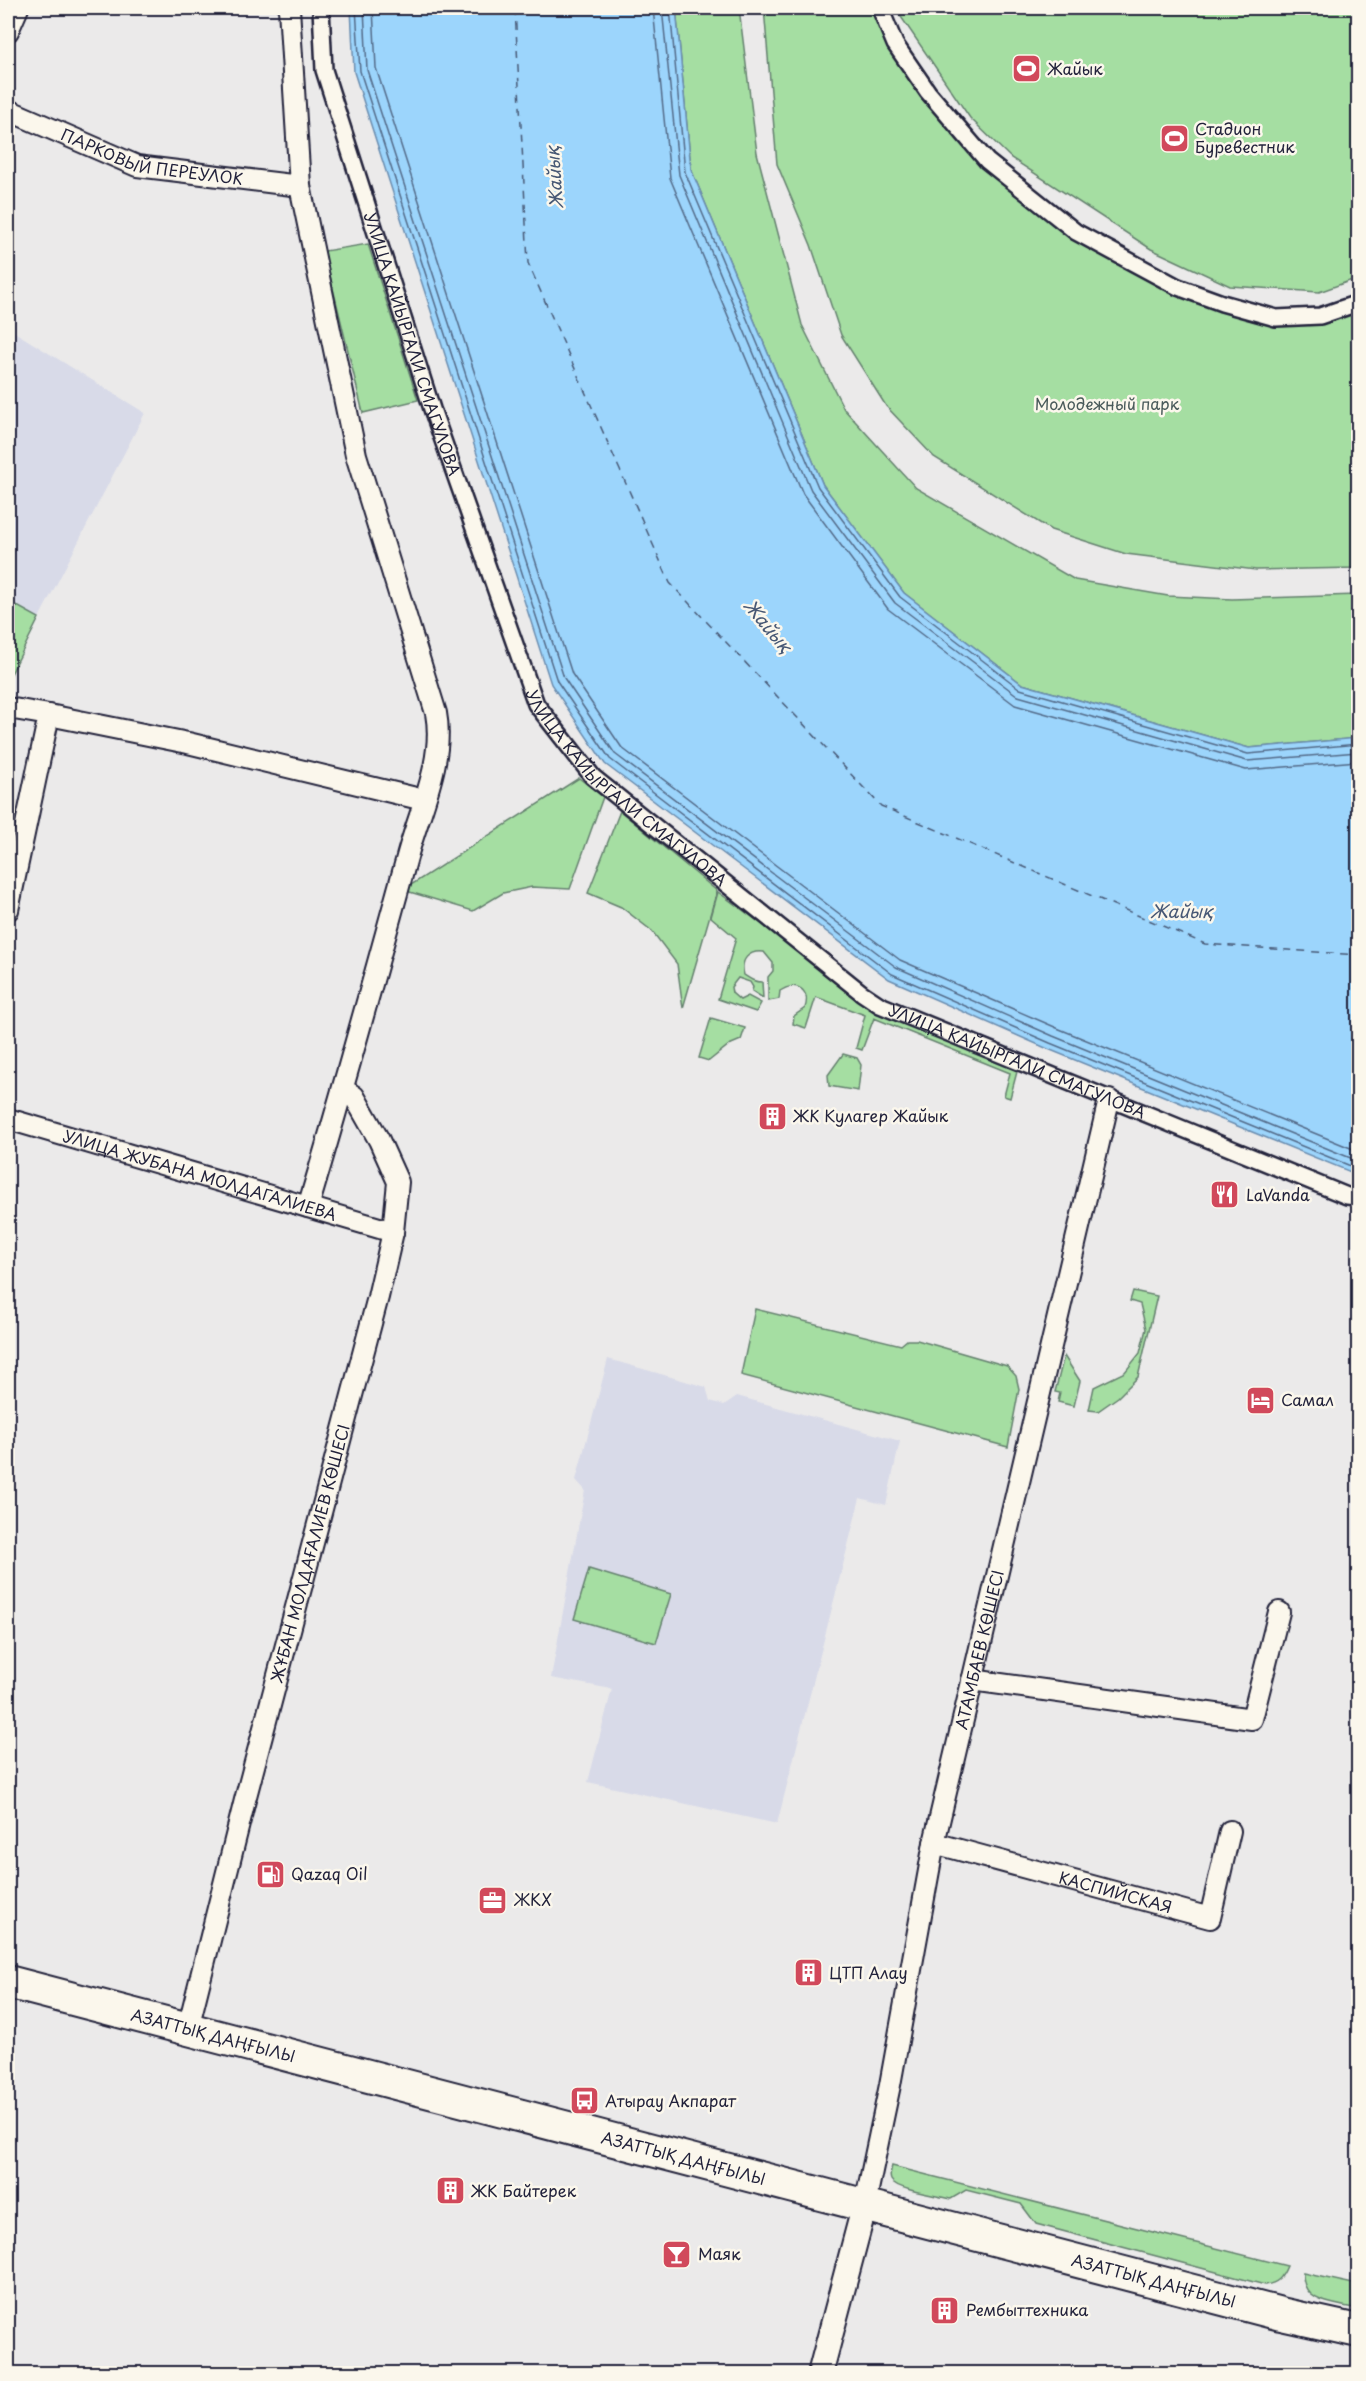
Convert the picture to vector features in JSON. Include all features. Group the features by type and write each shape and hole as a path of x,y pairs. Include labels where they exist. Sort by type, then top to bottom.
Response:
{"main road":[{"name":"АЗАТТЫҚ ДАҢҒЫЛЫ","path":"8,1982 1281,2314 1359,2331"}],"street":[{"path":"8,31 18,8"},
{"path":"289,8 300,186 356,455 440,731 439,750 344,1089 308,1207"},
{"name":"УЛИЦА КАЙЫРГАЛИ СМАГУЛОВА","path":"321,8 324,70 432,409 536,705 593,777 862,993 880,1005 1347,1196 1359,1197"},
{"path":"880,8 894,44 928,92 987,161 1076,232 1178,287 1222,303 1276,318 1320,316 1359,303"},
{"name":"ПАРКОВЫЙ ПЕРЕУЛОК","path":"8,110 137,166 300,186"},
{"path":"8,708 188,743 424,800"},
{"path":"8,910 49,715"},
{"name":"ЖҰБАН МОЛДАҒАЛИЕВ КӨШЕСІ","path":"188,2028 393,1232 398,1182 380,1140 354,1096 344,1089"},
{"name":"АТАМБАЕВ КӨШЕСІ","path":"865,2204 891,2085 934,1843 1109,1100"},
{"name":"УЛИЦА ЖУБАНА МОЛДАГАЛИЕВА","path":"8,1119 393,1232"},
{"path":"972,1680 1252,1719 1279,1612"},
{"name":"КАСПИЙСКАЯ","path":"934,1843 1210,1918 1230,1831"},
{"path":"820,2373 865,2204"}],"shaded area":[{"path":"8,328 145,413 39,618 8,601"},
{"path":"608,1359 706,1387 710,1401 724,1405 737,1396 900,1441 886,1505 860,1498 777,1824 588,1782 612,1689 551,1678 585,1490 576,1480"}],"green space":[{"path":"676,8 739,8 757,153 802,325 844,409 916,488 1075,580 1168,596 1232,599 1358,595 1358,738 1249,748 1022,684 904,593 823,485 691,169"},
{"name":"Молодежный парк","path":"764,8 880,8 928,92 987,161 1076,232 1157,276 1276,318 1358,303 1358,568 1256,570 1126,554 1051,530 934,457 886,406 841,335 811,245 777,164"},
{"name":"Стадион Буревестник","path":"895,8 1358,8 1358,278 1319,292 1230,286 1151,249 1011,158 970,118"},
{"path":"368,244 418,400 363,413 324,251"},
{"path":"8,601 39,618 8,680"},
{"path":"579,778 603,797 570,889 532,887 503,893 473,911 403,890"},
{"path":"620,811 717,891 683,1008 677,964 652,931 621,907 588,893"},
{"path":"718,892 883,1013 1018,1068 1010,1098 1004,1096 1010,1073 874,1018 862,1050 856,1048 865,1015 816,997 806,1028 793,1024 794,1016 805,1008 806,996 801,989 792,986 780,991 779,999 768,1001 768,977 773,971 773,963 764,952 750,954 743,965 744,975 754,981 762,982 763,998 752,991 753,987 750,982 738,978 731,987 732,993 740,1000 748,996 761,1003 756,1012 718,999 736,938 711,917"},
{"path":"711,1018 745,1028 741,1040 729,1045 709,1061 699,1058"},
{"path":"843,1054 857,1058 861,1065 858,1091 829,1086 828,1075"},
{"path":"1133,1291 1157,1296 1138,1377 1118,1397 1098,1411 1089,1410 1094,1387 1125,1372 1140,1353 1146,1329 1140,1304 1130,1301"},
{"path":"755,1309 901,1345 907,1340 917,1340 1007,1366 1016,1376 1019,1389 1008,1447 741,1375"},
{"path":"1064,1356 1080,1381 1074,1406 1058,1402 1060,1393 1055,1392"},
{"path":"589,1569 671,1594 656,1643 574,1619"},
{"path":"892,2166 1287,2266 1279,2279 1265,2285 1036,2224 1021,2204 966,2190 951,2199 909,2190 891,2180"},
{"path":"1303,2273 1358,2285 1358,2309 1330,2303 1314,2296 1304,2283"}],"water":[{"name":"Жайық","path":"351,8 676,8 691,169 823,485 904,593 1022,684 1249,748 1358,738 1358,1175 1048,1049 889,979 605,764 551,684 354,72"}],"ferry route":[{"path":"515,8 528,263 670,583 881,806 1205,944 1358,955"}],"place":[{"name":"Жайык","path":"1026,69"},
{"name":"Стадион Буревестник","path":"1174,138"},
{"name":"ЖК Кулагер Жайык","path":"772,1116"},
{"name":"LaVanda","path":"1225,1195"},
{"name":"Самал","path":"1260,1400"},
{"name":"Qazaq Oil","path":"270,1874"},
{"name":"ЖКХ","path":"493,1900"},
{"name":"ЦТП Алау","path":"808,1973"},
{"name":"Атырау Акпарат","path":"584,2101"},
{"name":"ЖК Байтерек","path":"450,2191"},
{"name":"Маяк","path":"677,2254"},
{"name":"Рембыттехника","path":"945,2310"}]}
